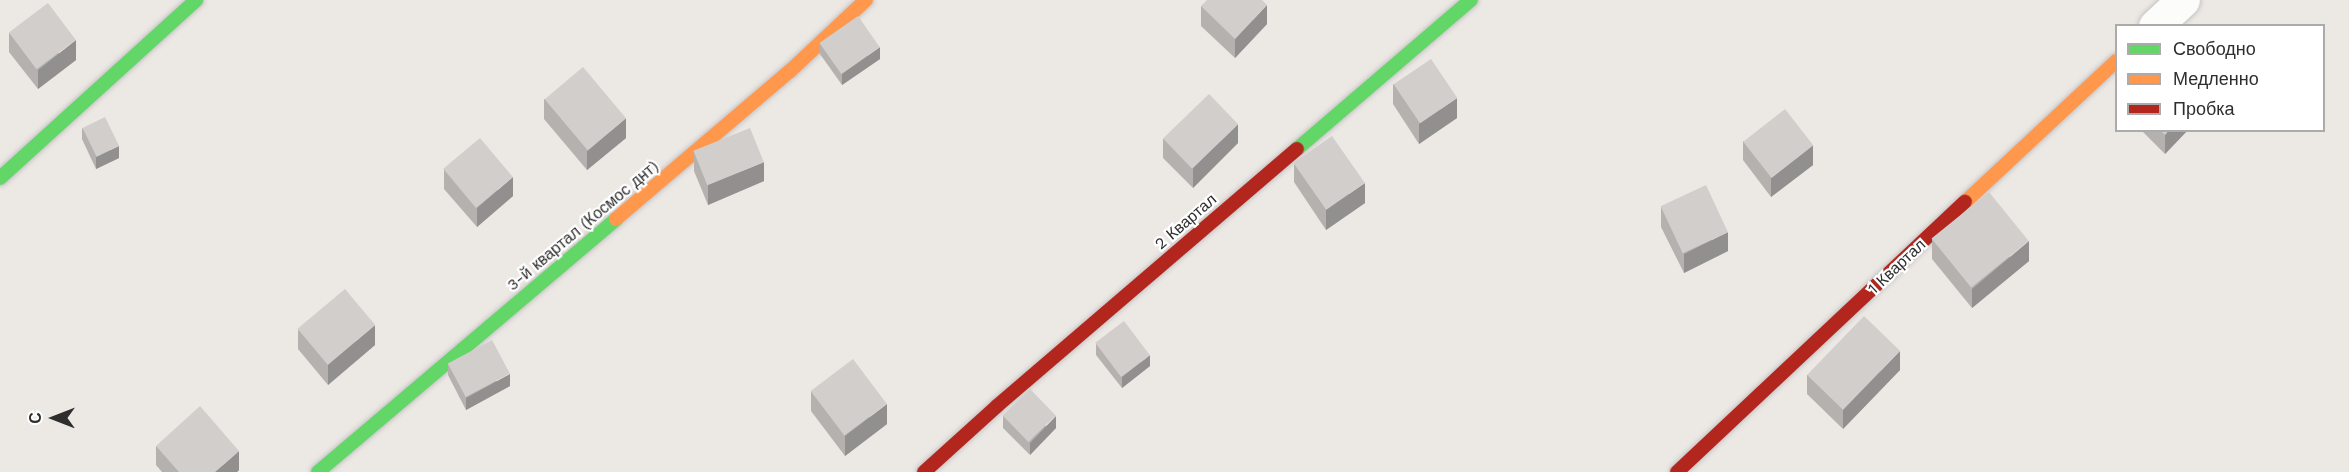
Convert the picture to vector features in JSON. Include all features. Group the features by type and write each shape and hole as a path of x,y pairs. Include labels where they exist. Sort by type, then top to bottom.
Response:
{"street":[{"path":"0,178 196,0"},
{"name":"3-й квартал (Космос днт)","path":"318,472 790,71 866,0"},
{"name":"2 Квартал","path":"924,472 1006,398 1471,0"},
{"path":"2157,24 2183,0"},
{"name":"1 Квартал","path":"1677,472 2115,62"}],"building":[{"path":"1207,0 1262,0 1267,5 1235,39 1201,6"},
{"path":"48,3 76,40 37,69 9,32"},
{"path":"858,16 880,47 841,74 819,43"},
{"path":"1431,59 1457,98 1420,123 1394,84"},
{"path":"583,67 626,118 588,150 545,99"},
{"path":"1209,94 1238,124 1192,169 1163,138"},
{"path":"1785,109 1813,145 1772,178 1743,142"},
{"path":"105,117 119,146 97,157 83,128"},
{"path":"750,128 764,162 707,185 693,151"},
{"path":"1332,136 1365,183 1326,210 1293,163"},
{"path":"480,138 513,177 476,208 443,169"},
{"path":"1706,185 1728,232 1683,253 1661,206"},
{"path":"1989,192 2029,241 1971,288 1931,239"},
{"path":"345,289 375,325 328,365 298,329"},
{"path":"1864,316 1900,351 1843,410 1807,375"},
{"path":"1124,321 1150,355 1121,377 1095,343"},
{"path":"492,340 510,374 466,397 448,363"},
{"path":"853,359 887,404 844,436 811,391"},
{"path":"1030,389 1056,416 1028,442 1003,415"},
{"path":"200,406 239,451 215,472 179,472 156,446"}],"traffic: fast":[{"path":"0,178 196,0"},
{"path":"1297,149 1471,0"},
{"path":"318,472 616,219"}],"traffic: slow":[{"path":"616,219 790,71 866,0"},
{"path":"1965,202 2115,62"}],"traffic: jam":[{"path":"924,472 997,406 1297,149"},
{"path":"1677,472 1965,202"}]}
